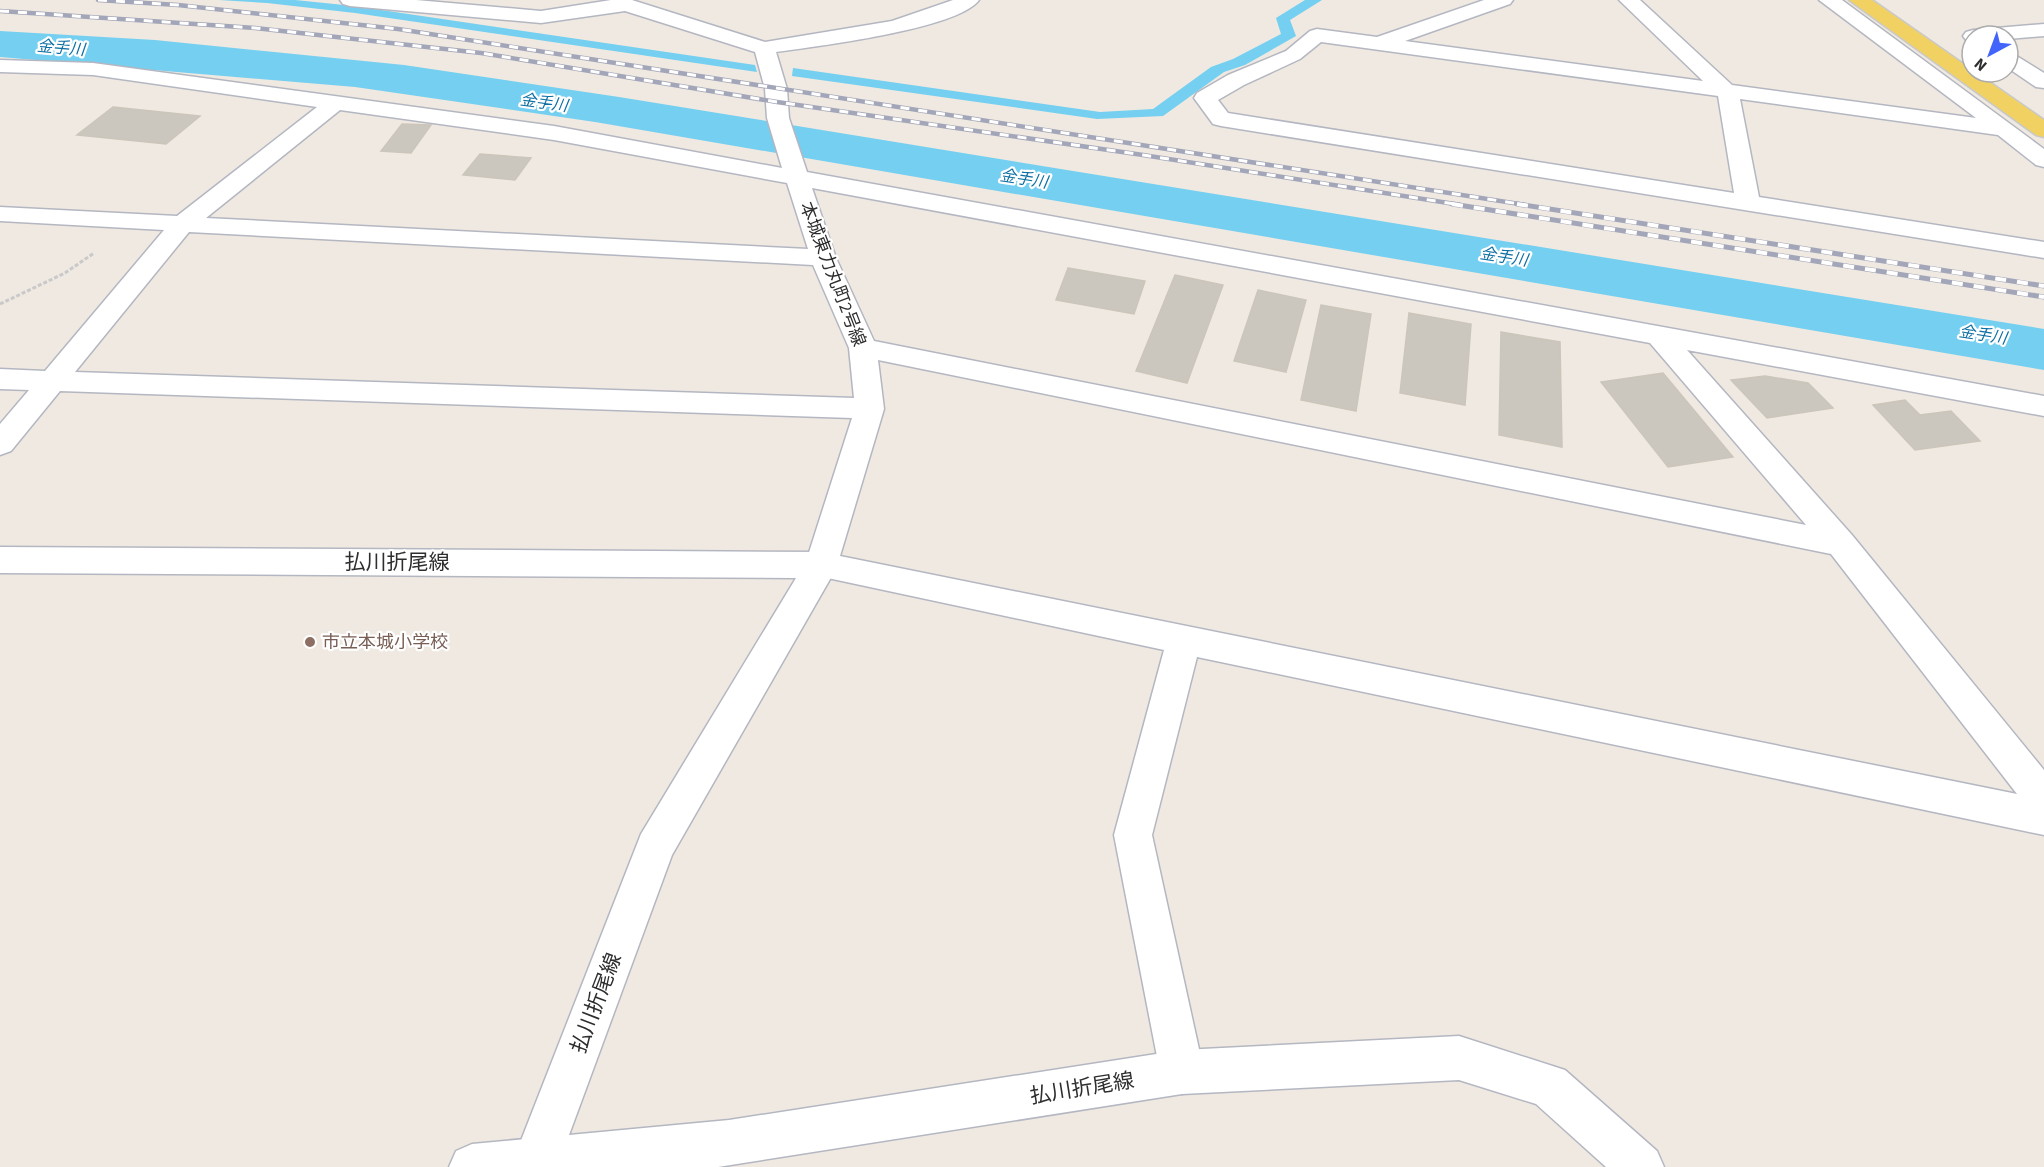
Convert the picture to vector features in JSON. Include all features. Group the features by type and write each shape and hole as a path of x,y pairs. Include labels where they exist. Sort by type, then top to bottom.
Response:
{"main road":[{"path":"1859,0 1960,61"},
{"path":"1997,84 2044,130"},
{"path":"2003,84 2039,93"}],"street":[{"path":"350,0 541,17 623,2 764,48 890,29 945,13 969,0"},
{"path":"1380,43 1503,0"},
{"path":"1629,0 1728,93 1748,203"},
{"path":"1829,0 2044,160"},
{"path":"2020,33 2044,30"},
{"path":"2004,129 1317,35 1293,55 1236,80 1205,98 1221,120 2044,250"},
{"name":"本城東力丸町2号線","path":"764,48 776,88 778,118 823,258 862,348 870,409 821,565"},
{"path":"0,66 93,69 794,168 1660,337 2044,406"},
{"path":"2020,72 2039,93"},
{"path":"0,444 181,225 336,103"},
{"path":"0,214 823,258"},
{"path":"1660,337 1840,544 2044,799"},
{"path":"862,348 1840,544"},
{"path":"0,379 870,409"},
{"path":"2015,401 2044,428"},
{"name":"払川折尾線","path":"0,560 821,565"},
{"path":"821,565 2044,817"},
{"name":"払川折尾線","path":"821,565 655,847 536,1161 727,1155 1182,1072 1459,1058 1549,1086 1641,1167"},
{"path":"1182,1072 1133,835 1184,639"},
{"path":"472,1167 536,1161"}],"path":[{"path":"0,304 65,273 139,223"}],"water":[{"path":"219,0 295,0 354,6 755,65 757,72 355,13"},
{"path":"1305,0 1322,0 1290,20 1296,36 1245,65 1224,72 1163,116 1097,119 792,76 793,68 1100,112 1153,109 1211,67 1233,59 1281,34 1276,18"},
{"name":"金手川","path":"0,31 155,40 404,65 619,97 2044,329 2044,370 595,122 355,87 0,57"}],"building":[{"path":"113,107 200,116 166,144 77,135"},
{"path":"402,124 431,125 411,153 381,151"},
{"path":"480,154 531,158 515,180 463,175"},
{"path":"1068,268 1145,281 1134,314 1056,300"},
{"path":"1175,275 1223,285 1187,383 1136,371"},
{"path":"1258,290 1306,300 1286,372 1234,361"},
{"path":"1321,305 1371,314 1356,411 1301,400"},
{"path":"1409,313 1471,324 1465,405 1400,393"},
{"path":"1501,332 1560,342 1562,447 1499,435"},
{"path":"1663,373 1733,457 1668,467 1601,382"},
{"path":"1765,376 1808,383 1833,408 1767,418 1731,380"},
{"path":"1905,400 1920,415 1951,411 1980,441 1915,450 1873,405"}],"railway":[{"path":"98,0 178,5 398,29 1526,205"},
{"path":"0,11 255,28 481,53 777,102 1143,155 1461,205"},
{"path":"1452,204 2044,297"},
{"path":"1517,204 2044,286"}],"place":[{"name":"市立本城小学校","path":"310,642"}]}
